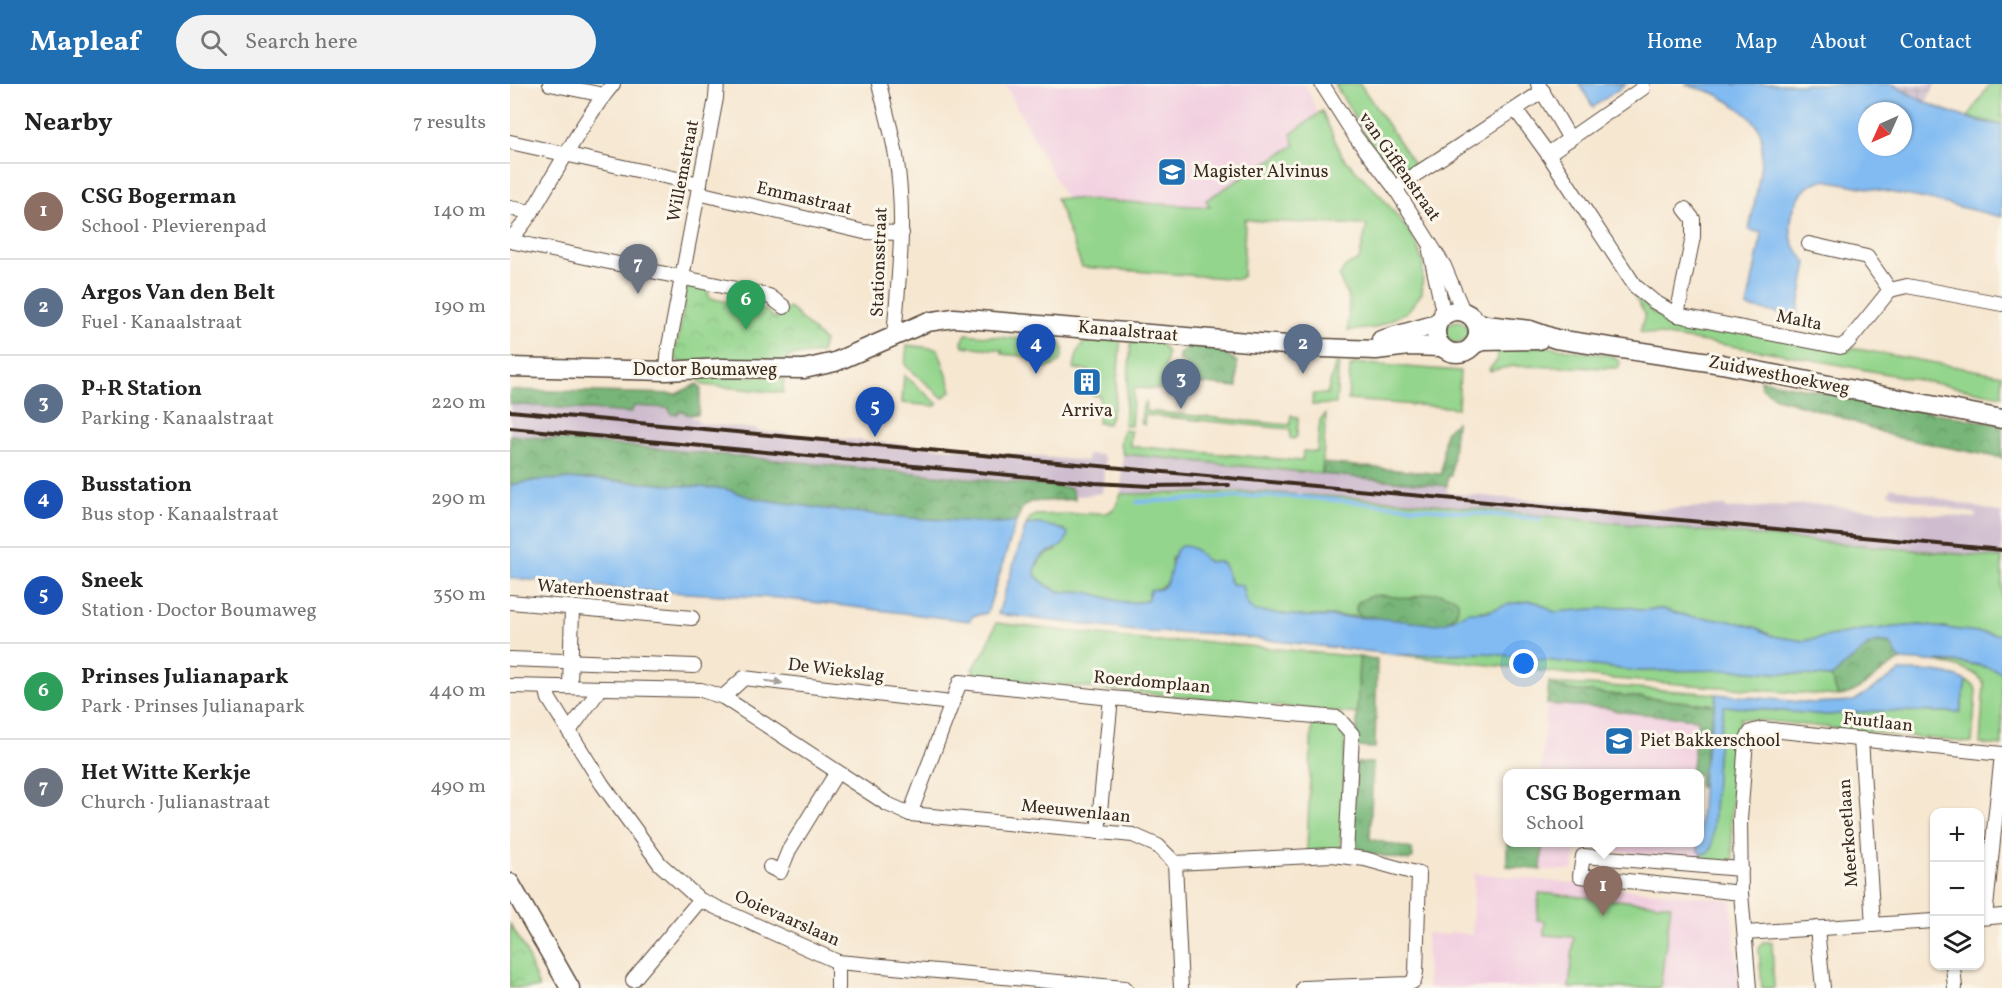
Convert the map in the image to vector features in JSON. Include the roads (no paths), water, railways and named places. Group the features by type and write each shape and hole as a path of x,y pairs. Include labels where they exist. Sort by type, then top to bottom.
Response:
{"main road":[{"path":"1455,310 1469,316 1478,328 1478,338 1474,344 1463,352 1456,353 1441,346 1436,338 1439,320 1455,310"},
{"name":"Zuidwesthoekweg","path":"1469,316 1486,325 1530,330 1556,339"},
{"name":"Kanaalstraat","path":"894,336 927,322 967,318 1333,349 1376,350 1402,346 1441,346"},
{"name":"Kanaalstraat","path":"1364,348 1374,342 1439,320"},
{"name":"Doctor Boumaweg","path":"510,367 668,371 707,368 796,370 815,368 835,362 894,336"},
{"name":"Zuidwesthoekweg","path":"1474,344 1484,341 1556,339 1722,364 2002,419"},
{"path":"510,884 570,988"},
{"path":"510,898 559,988"}],"street":[{"path":"510,240 532,212 608,89 550,84"},
{"name":"Willemstraat","path":"668,371 669,346 717,84"},
{"name":"Stationsstraat","path":"879,84 896,157 902,233 894,336"},
{"name":"van Giffenstraat","path":"1323,84 1355,136 1395,188 1428,240 1469,316"},
{"path":"1395,188 1516,110 1541,88 1570,139"},
{"path":"1548,154 1643,88"},
{"name":"Malta","path":"1516,110 1548,154 1635,286 1653,301 1677,315 1840,348 1848,342 1890,290"},
{"name":"Emmastraat","path":"510,142 567,153 864,232 902,233"},
{"path":"510,208 532,212"},
{"path":"1677,315 1693,237 1693,219 1685,209"},
{"path":"510,240 769,296 784,307"},
{"name":"van Giffenstraat","path":"1428,240 1442,307 1439,320"},
{"path":"1809,244 1867,257 1890,290 1908,286 2002,304"},
{"name":"Waterhoenstraat","path":"510,602 692,618"},
{"path":"570,687 572,607"},
{"path":"510,659 694,666"},
{"name":"De Wiekslag","path":"723,697 744,678 951,703"},
{"name":"Roerdomplaan","path":"910,814 960,682 1338,718 1352,734 1346,856"},
{"name":"Meeuwenlaan","path":"510,686 701,690 723,697 887,804 910,814 1133,835 1158,846 1175,863"},
{"name":"Ooievaarslaan","path":"546,687 549,699 602,784 660,864 700,900 838,962 1125,988"},
{"path":"568,730 601,688"},
{"path":"1098,832 1111,698"},
{"name":"Fuutlaan","path":"1740,869 1740,820 1746,740 1751,732 1762,729 2002,754"},
{"name":"Meerkoetlaan","path":"1861,739 1873,925"},
{"path":"1982,916 2002,754"},
{"path":"770,867 780,872 789,850 837,772"},
{"path":"1181,988 1175,863 1346,856 1419,873 1414,981 1408,984 1303,988"},
{"path":"1741,893 1580,876 1582,856 1740,869 1749,988"},
{"path":"633,980 700,900"},
{"path":"1984,917 2002,916"},
{"path":"1745,933 1930,921"},
{"path":"1817,928 1824,988"},
{"path":"838,962 838,988"},
{"path":"1953,970 1955,988"}],"water":[{"path":"1579,84 1626,84 1593,107"},
{"path":"1685,84 1892,84 1945,110 1987,123 2002,125 2002,217 1926,199 1825,180 1816,183 1801,195 1792,213 1793,243 1807,263 1797,317 1747,307 1762,233 1749,230 1761,164 1761,138 1759,129 1751,118 1711,92"},
{"path":"590,479 725,489 753,498 825,509 911,518 1016,522 987,613 973,616 969,621 779,598 649,591 510,578 510,485 539,480"},
{"path":"1035,524 1061,529 1068,533 1063,544 1045,554 1038,561 1035,575 1040,580 1059,591 1086,592 1122,602 1147,601 1150,590 1160,589 1165,585 1175,553 1179,548 1185,546 1196,550 1209,562 1215,561 1223,564 1231,584 1242,585 1247,603 1255,611 1300,616 1377,618 1431,624 1444,623 1469,612 1487,612 1508,604 1530,601 1539,603 1554,612 1621,607 1640,610 1662,609 1691,617 1729,620 1757,628 1772,636 1804,641 1862,630 1919,625 2002,635 2002,673 1965,663 1902,660 1891,644 1883,642 1869,645 1831,677 1738,670 1638,671 1486,653 1400,655 1204,633 1144,632 998,614 1026,525"},
{"path":"1901,671 1943,673 1966,681 1960,712 1874,711 1827,715 1724,706 1717,755 1712,847 1709,852 1702,854 1698,851 1698,847 1704,847 1703,769 1717,694 1812,703 1854,701"}],"waterway":[{"path":"1137,502 1255,496 1301,497 1540,519"}],"railway":[{"path":"510,411 2002,550"},
{"path":"510,428 1095,483 1150,486 1229,485"}],"place":[{"name":"Magister Alvinus","path":"1172,172"},
{"name":"Het Witte Kerkje","path":"638,294"},
{"name":"Prinses Julianapark","path":"746,330"},
{"name":"Busstation","path":"1036,374"},
{"name":"Argos Van den Belt","path":"1303,374"},
{"name":"Arriva","path":"1087,382"},
{"name":"P+R Station","path":"1181,409"},
{"name":"Sneek","path":"875,437"},
{"name":"Piet Bakkerschool","path":"1619,741"},
{"name":"CSG Bogerman","path":"1603,916"}]}
